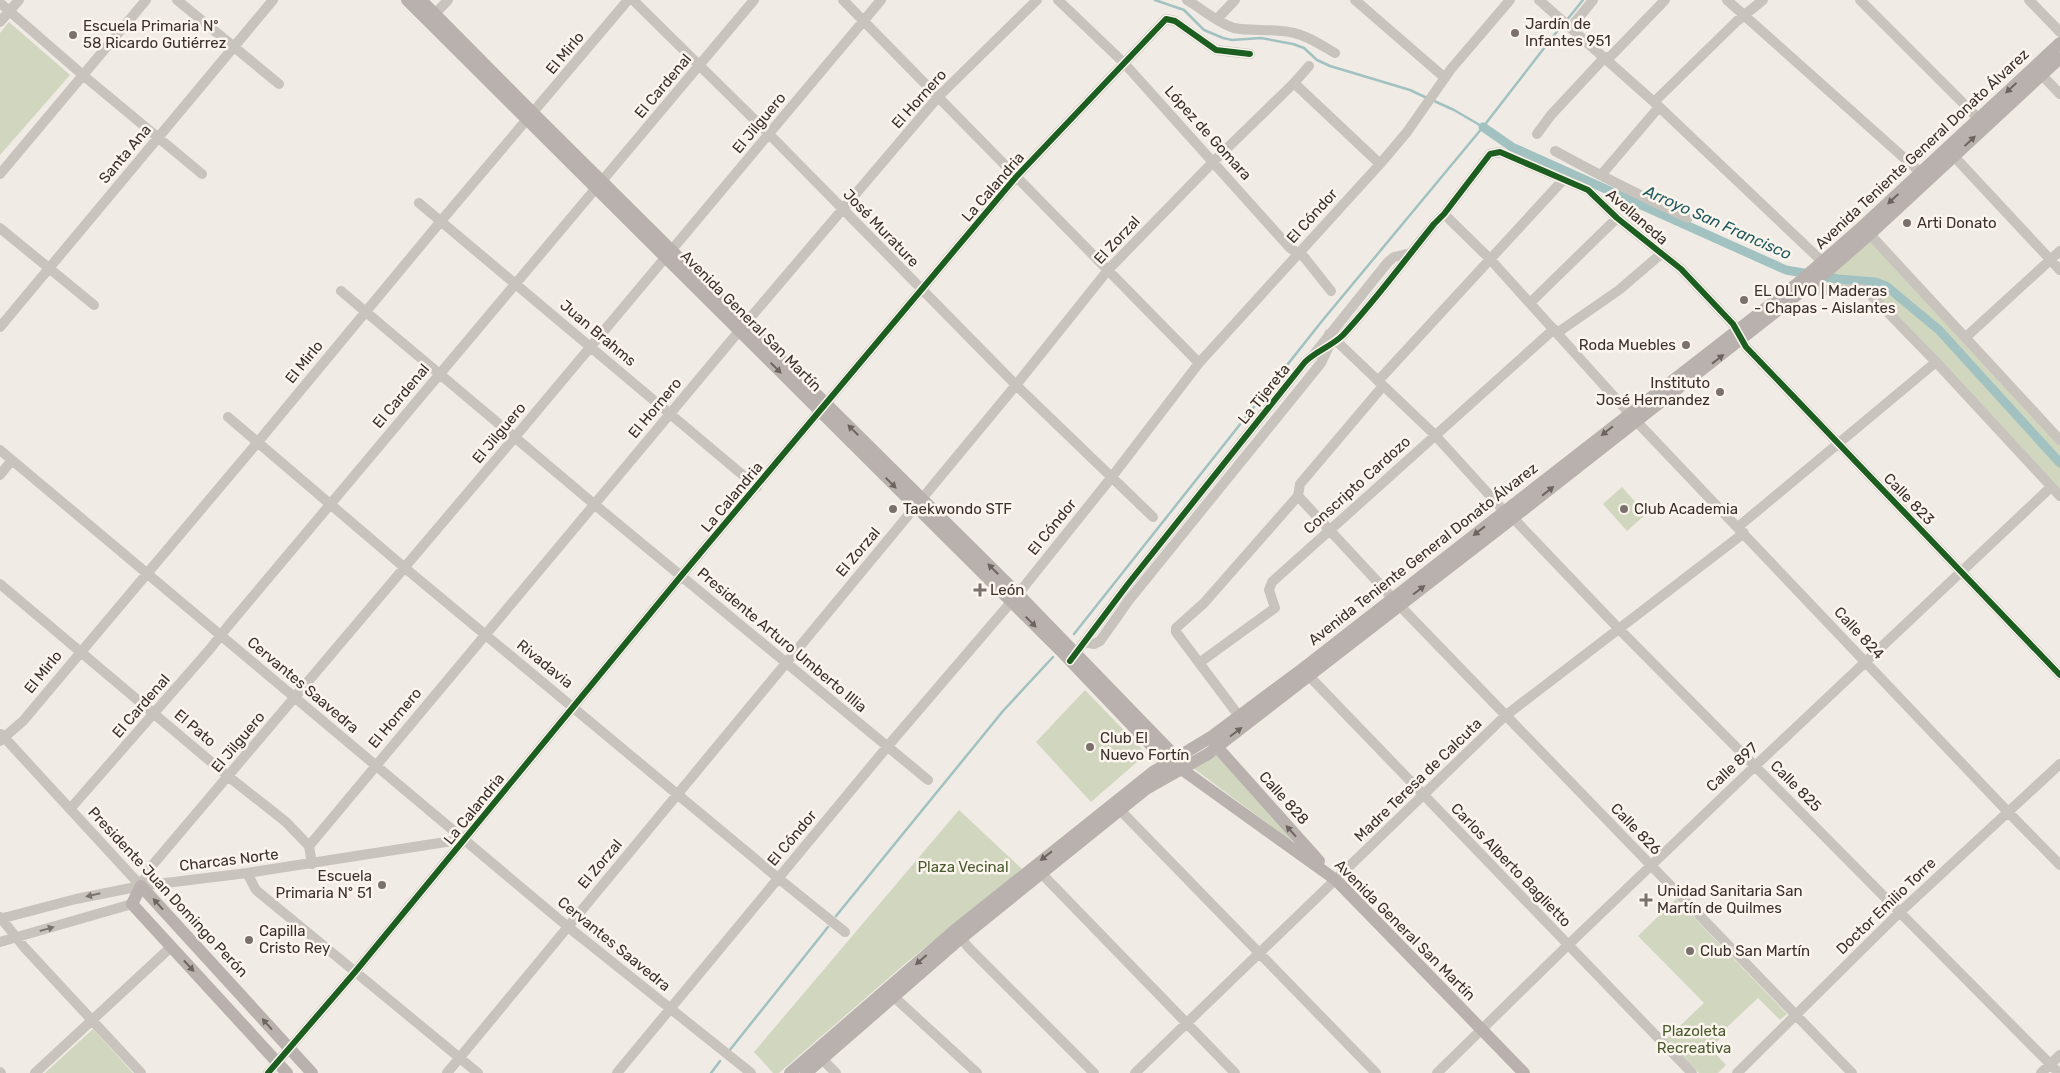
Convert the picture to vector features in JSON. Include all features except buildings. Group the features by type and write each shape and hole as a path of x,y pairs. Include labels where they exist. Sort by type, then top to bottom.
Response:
{"main road":[{"name":"Avenida General San Martín","path":"407,0 431,18 530,116 1073,657 1175,762 1336,880 1524,1073"},
{"name":"Avenida General San Martín","path":"421,0 431,18"},
{"name":"Avenida Teniente General Donato Álvarez","path":"1214,742 1239,716 1396,602 1739,336 1826,266 2038,71 2060,43"},
{"name":"Avenida Teniente General Donato Álvarez","path":"1867,230 1921,173 1950,152 1978,118 2038,71 2060,58"},
{"name":"Avenida Teniente General Donato Álvarez","path":"806,1073 818,1056 958,934 1175,762 1214,742 1308,676 1396,602"},
{"name":"Calle 828","path":"1214,742 1336,880"},
{"name":"Avenida Teniente General Donato Álvarez","path":"790,1073 818,1056 894,997 958,934 1041,873 1146,789 1175,762"},
{"path":"141,886 132,904 283,1068"},
{"name":"Presidente Juan Domingo Perón","path":"141,886 312,1073"}],"street":[{"path":"0,22 19,0"},
{"path":"0,174 146,0"},
{"path":"177,0 279,84"},
{"name":"Santa Ana","path":"0,327 273,0"},
{"path":"431,18 448,0"},
{"name":"El Mirlo","path":"2,737 23,721 628,0"},
{"name":"José Murature","path":"633,0 769,134 921,291 1152,517"},
{"name":"El Cardenal","path":"70,809 330,505 754,0"},
{"path":"843,0 1199,363"},
{"name":"El Jilguero","path":"141,886 150,868 229,777 881,0"},
{"name":"El Hornero","path":"309,846 484,634 938,97 1037,0"},
{"name":"López de Gomara","path":"1058,0 1124,63 1214,161 1290,248 1304,257 1332,291"},
{"path":"1187,0 1227,25 1240,29 1283,31 1307,36 1335,53"},
{"path":"1217,19 1235,0"},
{"path":"1355,0 1442,82"},
{"name":"El Cóndor","path":"617,1073 778,878 1014,598 1111,478 1199,363 1380,164 1421,113 1442,82 1510,0"},
{"path":"1539,0 1657,104 1826,266"},
{"path":"1567,24 1594,0"},
{"path":"1537,134 1551,115 1665,0"},
{"path":"1727,0 1921,173"},
{"path":"1602,174 1657,104 1745,15 1763,0"},
{"path":"1860,0 1978,118"},
{"path":"2029,0 2060,32"},
{"path":"0,3 202,174"},
{"name":"La Calandria","path":"268,1073 283,1068 290,1049 465,840 681,576 1016,177 1166,19 1170,19 1216,50 1250,54"},
{"name":"El Zorzal","path":"447,1073 1016,385 1108,270 1309,66"},
{"path":"2038,71 2060,94"},
{"path":"1294,82 1380,164"},
{"path":"1555,151 1602,174 1625,189 1688,218"},
{"name":"Avellaneda","path":"1444,214 1490,154 1500,152 1588,190 1617,218 1686,275 1733,324 1739,336"},
{"path":"1950,152 2060,270"},
{"path":"1239,716 1176,632 1178,625 1204,603 1298,496 1300,484 1380,384 1490,259 1564,179"},
{"name":"Juan Brahms","path":"419,203 757,487"},
{"path":"1085,642 1094,644 1100,641 1137,590 1321,363 1332,340 1388,262 1394,257 1411,253 1444,214"},
{"name":"Calle 824","path":"1444,214 1531,302 1633,418 2060,865"},
{"path":"1531,302 1617,218"},
{"path":"0,228 94,305"},
{"path":"1867,230 2060,440"},
{"path":"1966,337 2060,251"},
{"name":"Conscripto Cardozo","path":"1199,664 1274,608 1269,590 1272,582 1434,434 1555,331 1619,290 1661,254"},
{"path":"1803,285 1823,290 1862,289 1866,291 1936,362 2060,496"},
{"name":"Presidente Arturo Umberto Illia","path":"341,291 594,504 928,780"},
{"name":"Calle 823","path":"1739,336 1839,444 2060,674"},
{"path":"1332,340 1434,434 1509,515"},
{"name":"La Tijereta","path":"1073,657 1184,512 1306,362 1332,340"},
{"name":"Madre Teresa de Calcuta","path":"1135,1073 1506,716 1619,629 1741,530 1936,362"},
{"name":"Rivadavia","path":"228,417 257,444 484,634 778,878 846,932"},
{"name":"Cervantes Saavedra","path":"0,450 568,926 751,1073"},
{"path":"0,475 12,460"},
{"name":"Calle 897","path":"1437,1073 1650,866 2051,487"},
{"name":"Calle 826","path":"1298,496 1396,602 1852,1073"},
{"path":"1184,512 1193,521"},
{"name":"Calle 825","path":"1509,515 1619,629 2059,1073"},
{"name":"El Pato","path":"0,584 229,777 286,822 309,846"},
{"path":"1124,588 1137,590"},
{"name":"Carlos Alberto Baglietto","path":"1308,676 1692,1073"},
{"name":"Presidente Juan Domingo Perón","path":"2,737 141,886"},
{"name":"Doctor Emilio Torre","path":"1737,1073 1900,912 2060,764"},
{"path":"1120,810 1376,1073"},
{"name":"Charcas Norte","path":"0,918 76,899 141,886 312,864 465,840"},
{"path":"309,846 312,864"},
{"path":"247,873 256,890 478,1073"},
{"path":"1041,873 1235,1073"},
{"path":"0,942 132,904"},
{"path":"0,918 141,1073"},
{"path":"958,934 1094,1073"},
{"path":"34,1073 171,947"},
{"path":"894,997 978,1073"},
{"path":"2041,1073 2060,1055"},
{"path":"818,1056 836,1073"}],"green space":[{"path":"9,22 70,75 0,155 0,33"},
{"path":"1870,241 2060,444 2060,490 1875,293 1830,286 1824,279"},
{"name":"Club Academia","path":"1622,487 1646,514 1627,531 1603,504"},
{"name":"Club El Nuevo Fortín","path":"1085,690 1145,752 1145,755 1091,802 1036,742"},
{"path":"1219,754 1294,839 1291,841 1193,768"},
{"name":"Plaza Vecinal","path":"959,810 1022,869 906,963 779,1073 773,1073 754,1052"},
{"name":"Plazoleta Recreativa","path":"1676,899 1787,1014 1780,1020 1758,998 1724,1030 1726,1033 1710,1048 1726,1065 1718,1073 1699,1073 1666,1039 1704,1003 1638,936"},
{"path":"93,1029 133,1073 45,1073"}],"waterway":[{"name":"Arroyo San Francisco","path":"1155,0 1184,10 1204,30 1223,38 1232,40 1261,38 1293,44 1304,48 1317,60 1330,66 1410,90 1427,98"},
{"path":"1566,21 1583,0"},
{"path":"1074,634 1322,321 1483,127 1562,25"},
{"name":"Arroyo San Francisco","path":"1432,100 1483,127"},
{"name":"Arroyo San Francisco","path":"1483,127 1512,147 1786,270 1838,279 1875,282 1886,286 1939,330 2060,463"},
{"path":"836,916 1003,711 1053,657"},
{"path":"729,1051 828,927"},
{"path":"711,1073 720,1061"}],"cycle path":[{"path":"268,1073 355,972 681,576 1016,177 1166,19 1175,21 1216,50 1250,54"},
{"path":"1070,661 1128,584 1305,362 1343,335 1444,214 1490,154 1500,152 1588,190 1617,218 1681,269 1733,324 1746,347 2060,675"}],"place":[{"name":"Jardín de Infantes 951","path":"1515,33"},
{"name":"Escuela Primaria Nº 58 Ricardo Gutiérrez","path":"73,35"},
{"name":"Arti Donato","path":"1907,223"},
{"name":"EL OLIVO | Maderas - Chapas - Aislantes","path":"1744,300"},
{"name":"Roda Muebles","path":"1686,345"},
{"name":"Instituto José Hernandez","path":"1720,392"},
{"name":"Taekwondo STF","path":"893,509"},
{"name":"Club Academia","path":"1624,509"},
{"name":"León","path":"980,590"},
{"name":"Club El Nuevo Fortín","path":"1090,747"},
{"name":"Escuela Primaria Nº 51","path":"382,885"},
{"name":"Unidad Sanitaria San Martín de Quilmes","path":"1646,900"},
{"name":"Capilla Cristo Rey","path":"249,940"},
{"name":"Club San Martín","path":"1690,951"}]}
